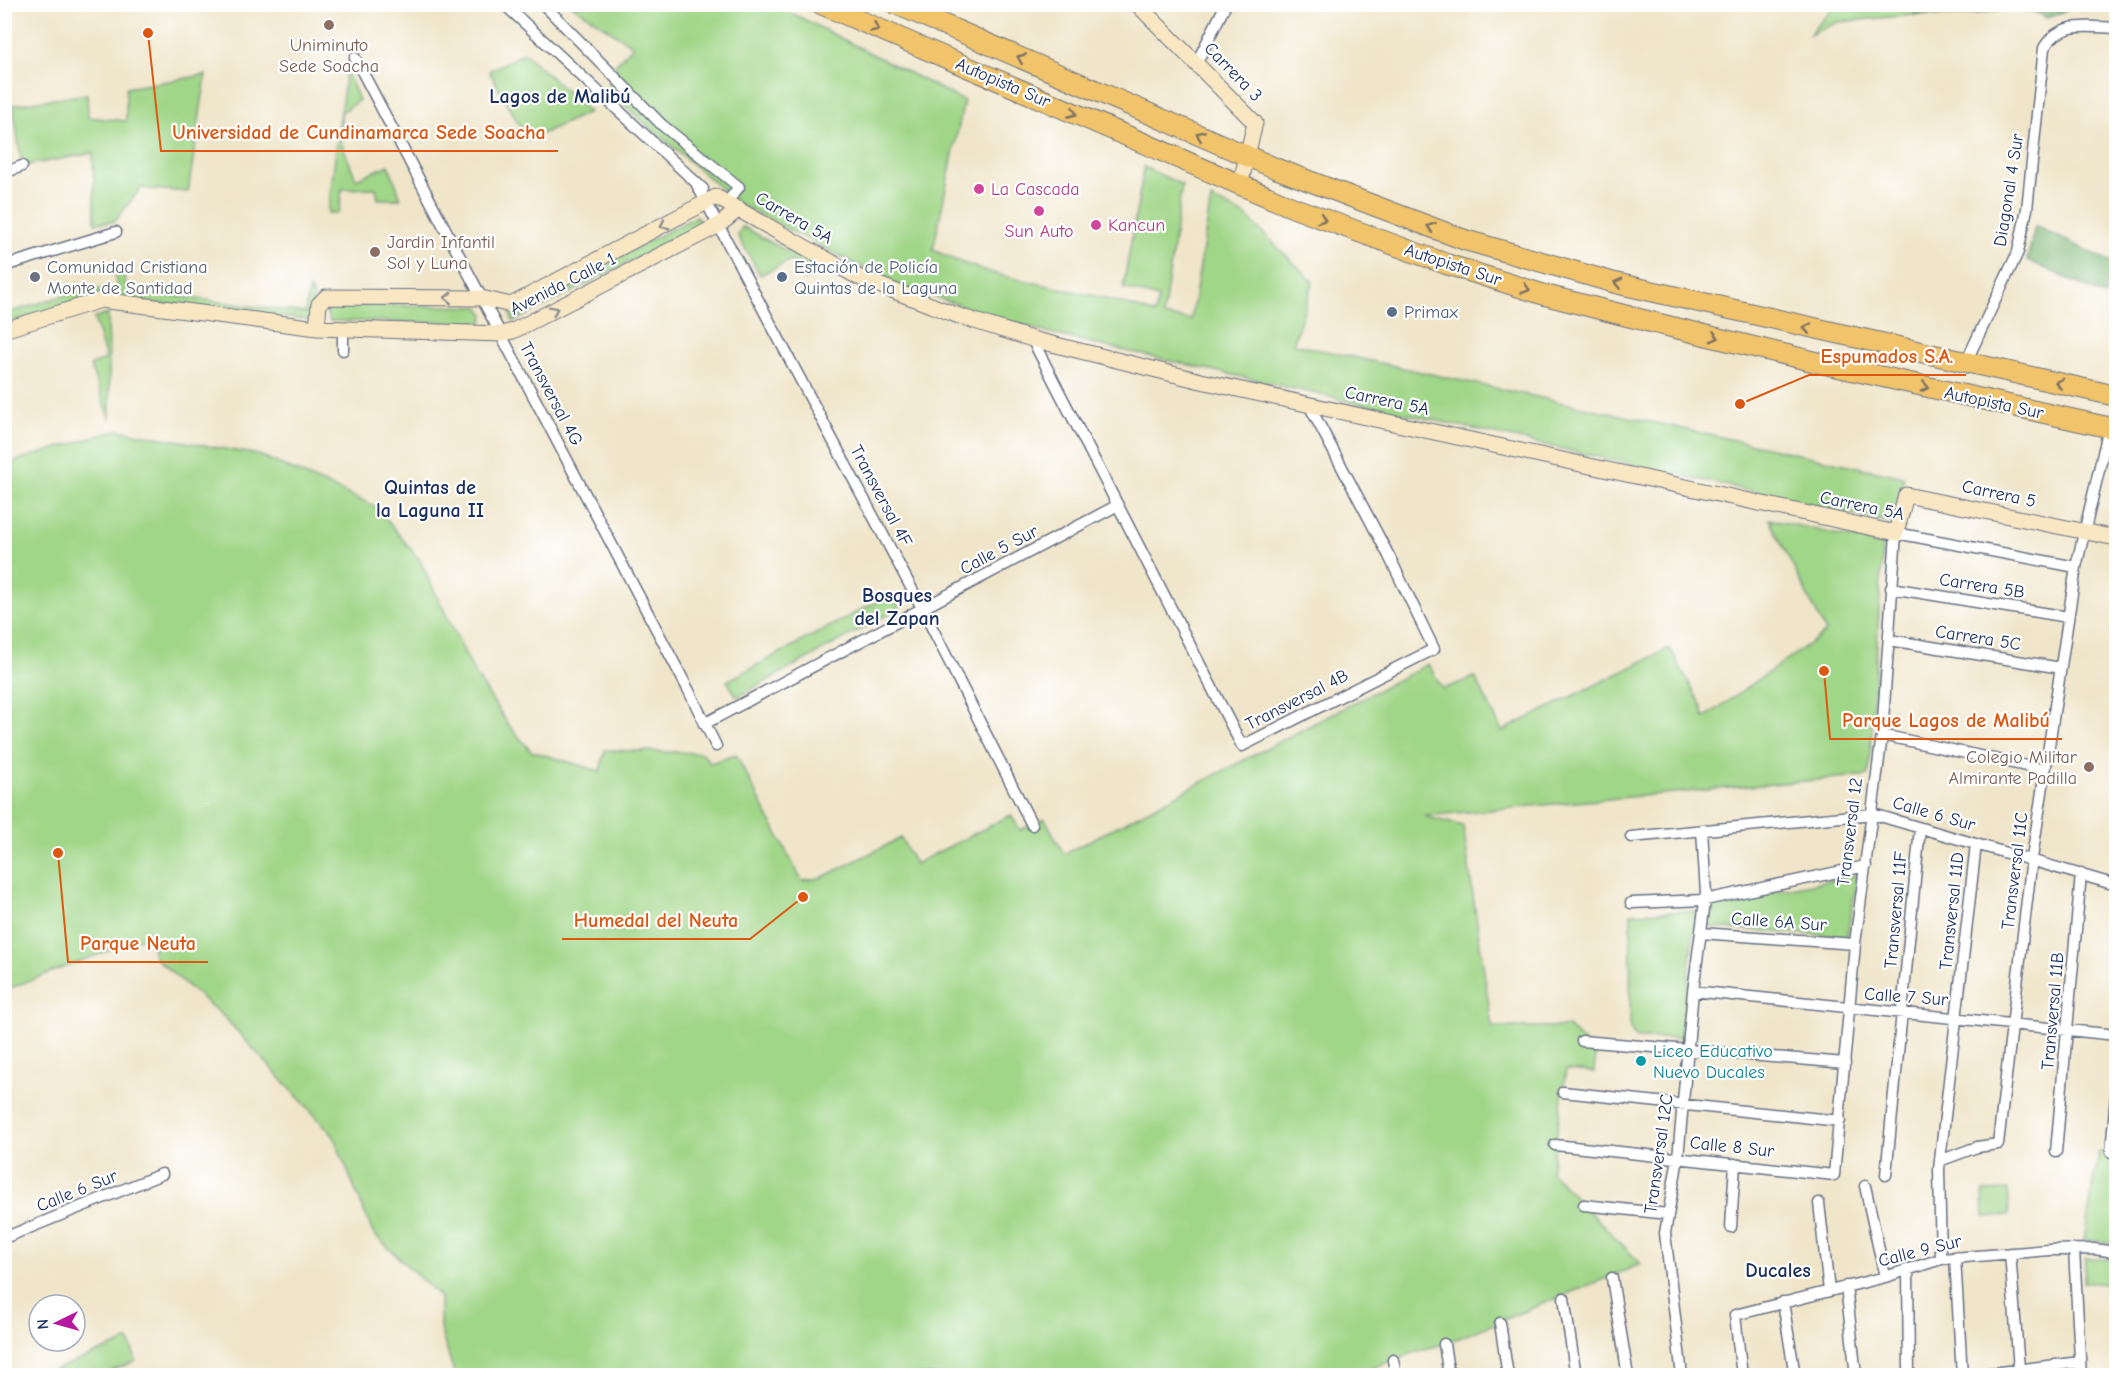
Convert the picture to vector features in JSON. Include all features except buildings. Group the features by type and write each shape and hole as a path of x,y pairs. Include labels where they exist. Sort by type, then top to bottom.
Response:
{"highway":[{"name":"Autopista Sur","path":"821,4 1240,185 1361,234 1545,295 1828,365 2113,428"},
{"name":"Autopista Sur","path":"896,4 1248,156 1373,207 1535,261 1780,322 2116,396"}],"main road":[{"name":"Carrera 3","path":"1137,4 1255,123 1240,185"},
{"name":"Avenida Calle 1","path":"4,330 94,300 317,328 501,334 523,326 719,225 722,203"},
{"name":"Avenida Calle 1","path":"317,328 320,304 327,297 482,298 511,305 722,203"},
{"name":"Carrera 5A","path":"722,203 858,277 959,316 1032,339 1309,405 1628,472 1896,533"},
{"name":"Transversal 12","path":"1896,533 1906,495"},
{"name":"Carrera 5","path":"1906,495 2116,538"}],"street":[{"path":"504,4 697,185 722,203 739,187 662,125 543,4"},
{"path":"1197,62 1221,7"},
{"name":"Diagonal 4 Sur","path":"1966,362 2018,252 2026,209 2044,48 2050,38 2071,26 2116,28"},
{"name":"Transversal 4G","path":"355,58 716,746"},
{"path":"4,173 22,166"},
{"name":"Transversal 4F","path":"722,203 719,225 923,610 1032,825"},
{"path":"4,266 116,232"},
{"path":"343,329 343,350"},
{"name":"Transversal 4B","path":"1032,339 1242,746 1434,649 1389,556 1309,405"},
{"name":"Transversal 11C","path":"1942,1161 1977,1147 1998,1144 2032,858 2076,567 2113,428"},
{"name":"Calle 5 Sur","path":"704,724 1118,505"},
{"name":"Carrera 5A","path":"1896,533 2076,567"},
{"name":"Transversal 12","path":"1834,1175 1855,944 1882,735 1896,533"},
{"name":"Carrera 5B","path":"1891,588 2068,617"},
{"name":"Carrera 5C","path":"1889,640 2061,668"},
{"path":"1882,735 2045,770"},
{"name":"Calle 6 Sur","path":"1631,837 1873,814 2032,858 2116,885"},
{"name":"Transversal 11F","path":"1886,1175 1920,828"},
{"name":"Transversal 12C","path":"1682,1376 1666,1261 1665,1233 1678,1158 1693,991 1705,900 1702,830"},
{"name":"Transversal 11D","path":"1941,1259 1939,1169 1942,1161 1976,844"},
{"path":"1631,903 1705,900 1866,866"},
{"name":"Transversal 11B","path":"2056,1152 2081,874"},
{"name":"Calle 6A Sur","path":"1701,933 1855,944"},
{"name":"Calle 7 Sur","path":"1693,991 2116,1035"},
{"path":"1582,1041 1845,1063"},
{"path":"1563,1092 1840,1121"},
{"path":"2111,1152 2116,1095"},
{"name":"Calle 8 Sur","path":"1555,1145 1834,1175"},
{"path":"1731,1227 1735,1164"},
{"name":"Calle 6 Sur","path":"4,1238 162,1174"},
{"path":"1865,1186 1886,1277"},
{"path":"1819,1203 1829,1291"},
{"path":"1584,1205 1668,1214"},
{"path":"2074,1250 2081,1376"},
{"name":"Calle 9 Sur","path":"1742,1376 1735,1315 1886,1277 1941,1259 2074,1250 2116,1252"},
{"path":"2010,1253 2019,1369"},
{"path":"1955,1257 1962,1376"},
{"path":"1908,1269 1909,1376"},
{"path":"1612,1278 1628,1376"},
{"path":"1846,1286 1856,1376"},
{"path":"1564,1298 1576,1376"},
{"path":"1783,1302 1795,1376"},
{"path":"1500,1323 1509,1376"},
{"path":"1444,1344 1449,1376"},
{"path":"1393,1360 1396,1376"},
{"path":"1968,1376 2080,1362"}],"green space":[{"path":"2116,4 2116,10 2072,8 2047,18 2027,10 2017,9 1965,15 1913,15 1933,5"},
{"path":"572,5 776,5 964,101 933,250 954,260 998,274 1111,300 1155,314 1158,298 1123,288 1144,167 1182,185 1163,316 1191,320 1211,199 1245,215 1313,282 1293,344 1904,477 1893,523 1041,331 894,284 739,204 607,90 615,65 633,46"},
{"path":"1835,5 1933,5 1913,15 1838,22 1809,35"},
{"path":"524,53 589,112 528,140 489,71"},
{"path":"346,70 359,100 341,113 341,142 356,179 389,165 401,199 378,199 376,188 342,189 339,213 328,213"},
{"path":"206,75 188,192 141,188 114,222 95,223 93,153 22,166 13,105 87,94 88,117 126,121 126,88"},
{"path":"697,216 701,225 513,322 510,313"},
{"path":"2035,226 2116,264 2116,301 2027,260"},
{"path":"743,227 821,270 804,280 791,260 760,275 737,234"},
{"path":"114,265 122,266 127,290 305,313 309,289 314,296 309,320 90,296 5,324 4,314 85,289 117,290"},
{"path":"334,304 480,307 484,315 482,323 330,321 326,312"},
{"path":"108,314 110,419 90,366 106,359 94,318"},
{"path":"118,430 259,455 375,506 419,559 474,672 507,723 531,751 600,771 605,750 702,753 710,763 736,755 802,881 821,878 901,838 915,864 1011,815 1020,830 1045,819 1064,854 1428,664 1443,689 1475,677 1502,731 1670,648 1702,707 1704,718 1826,632 1769,519 1883,545 1869,775 1424,816 1463,826 1492,1027 1568,1027 1596,1053 1594,1072 1566,1070 1551,1172 1641,1264 1444,1344 1421,1350 1354,1375 455,1375 440,1329 440,1297 373,1233 333,1135 225,1018 155,958 149,935 5,990 5,464"},
{"path":"891,594 900,608 737,697 727,681"},
{"path":"1858,875 1847,937 1709,927 1714,903"},
{"path":"1696,911 1681,1038 1636,1038 1630,1029 1631,913"},
{"path":"2099,1152 2116,1153 2116,1243 2084,1240"},
{"path":"2008,1190 2009,1215 1984,1217 1983,1191"},
{"path":"2085,1258 2116,1260 2116,1285 2084,1282"},
{"path":"129,1340 136,1361 101,1375 42,1375"}],"place":[{"name":"Uniminuto Sede Soacha","path":"329,25"},
{"name":"Universidad de Cundinamarca Sede Soacha","path":"148,33"},
{"name":"La Cascada","path":"979,189"},
{"name":"Sun Auto","path":"1039,211"},
{"name":"Kancun","path":"1096,225"},
{"name":"Jardin Infantil Sol y Luna","path":"375,252"},
{"name":"Comunidad Cristiana Monte de Santidad","path":"35,277"},
{"name":"Estación de Policía Quintas de la Laguna","path":"782,277"},
{"name":"Primax","path":"1392,312"},
{"name":"Espumados S.A.","path":"1740,404"},
{"name":"Parque Lagos de Malibú","path":"1824,671"},
{"name":"Colegio Militar Almirante Padilla","path":"2089,767"},
{"name":"Parque Neuta","path":"58,853"},
{"name":"Humedal del Neuta","path":"803,897"},
{"name":"Liceo Educativo Nuevo Ducales","path":"1641,1061"}],"district":[{"name":"Lagos de Malibú","path":"560,96"},
{"name":"Quintas de la Laguna II","path":"430,498"},
{"name":"Bosques del Zapan","path":"897,606"},
{"name":"Ducales","path":"1778,1270"}]}
